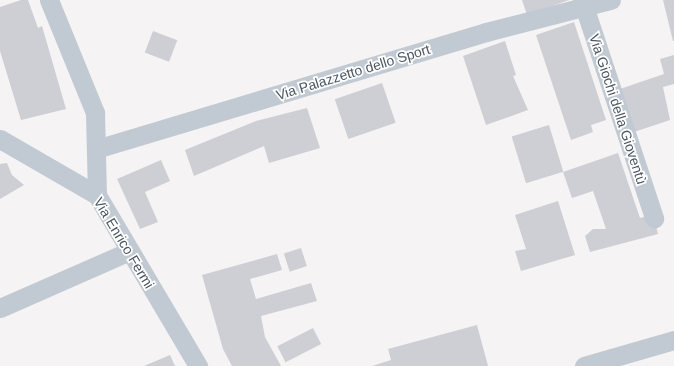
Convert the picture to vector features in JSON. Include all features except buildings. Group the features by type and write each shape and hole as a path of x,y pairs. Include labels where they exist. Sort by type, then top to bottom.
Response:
{"street":[{"path":"49,0 95,112 97,195"},
{"name":"Via Palazzetto dello Sport","path":"96,149 486,32 584,4 612,0"},
{"name":"Via Giochi della Gioventù","path":"584,4 654,218"},
{"name":"Via Enrico Fermi","path":"0,139 97,195 198,366"},
{"path":"0,308 130,251"},
{"path":"584,366 674,340"}]}
